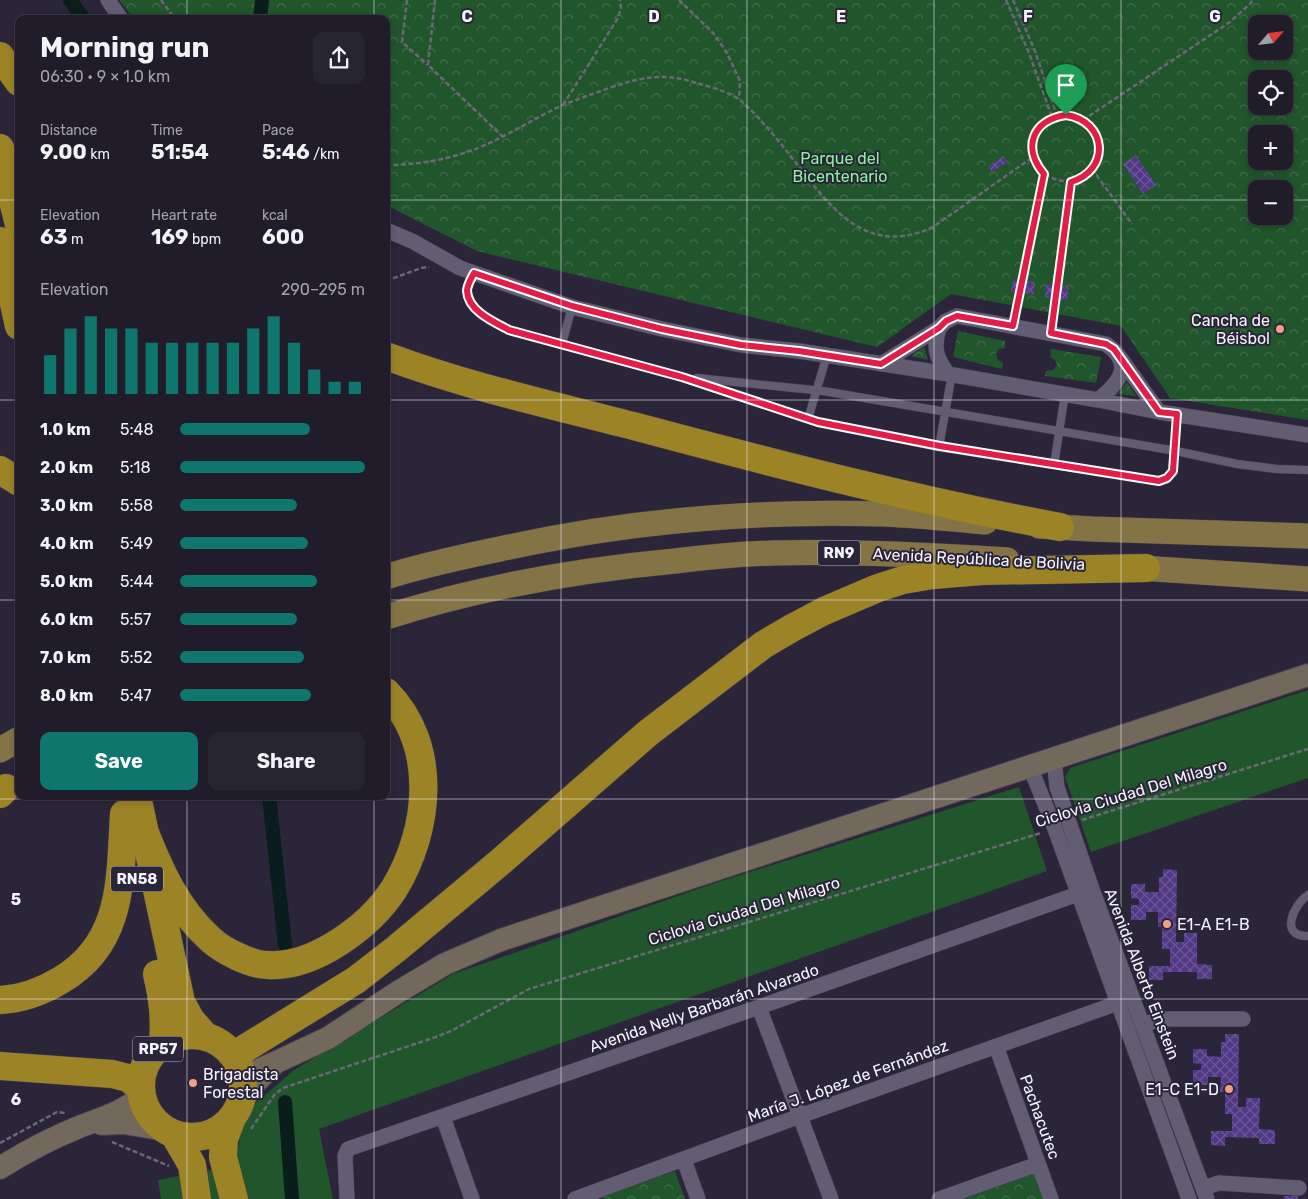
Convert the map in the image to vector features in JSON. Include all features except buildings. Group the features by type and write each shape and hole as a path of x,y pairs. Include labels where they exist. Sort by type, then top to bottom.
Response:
{"highway":[{"path":"0,56 15,77"},
{"path":"0,148 15,209"},
{"path":"0,240 15,308"},
{"path":"390,357 465,382 688,440 947,504 1060,527"},
{"path":"0,470 15,479"},
{"path":"234,1199 223,1156 224,1139 241,1117 243,1087 239,1055 244,1049 356,980 396,949 499,863 648,733 763,645 824,611 878,588 903,580 932,575 982,571 1146,568"},
{"path":"131,809 167,885 211,940 235,955 268,966 292,962 319,954 344,940 368,920 393,890 418,838 423,809 424,780 418,743 406,717 390,697"},
{"path":"0,1000 22,997 57,983 73,973 95,951 108,930 117,903 131,809"},
{"name":"RN58","path":"131,809 164,961 181,1002 191,1020 206,1037"},
{"name":"RN58","path":"164,961 164,1044"},
{"name":"RP57","path":"141,1092 143,1071 151,1055 164,1044 184,1036 198,1035 206,1037 224,1047 239,1067"},
{"path":"0,1066 112,1074 128,1078 141,1092 145,1106 152,1117 169,1132 192,1166 197,1199"},
{"path":"169,1132 190,1137 206,1136 241,1117"}],"main road":[{"path":"390,577 474,554 549,538 615,527 774,513 884,514 1060,527 1308,536"},
{"path":"1234,534 1308,522"},
{"name":"Avenida República de Bolivia","path":"390,616 474,593 540,579 635,564 773,553 937,556 1146,568 1304,580"},
{"path":"0,750 15,741"}],"street":[{"path":"108,0 118,15"},
{"path":"390,232 467,270 572,306 662,329 741,345 827,355 950,374 1159,412 1308,435"},
{"path":"881,364 939,328 946,321 957,316 1106,344 1114,349 1159,412"},
{"path":"939,328 935,340 937,354 941,364 950,374"},
{"path":"1098,400 1113,388 1118,381 1122,369 1121,359"},
{"path":"239,1067 257,1071 328,1038 445,964 501,940 1308,675"},
{"name":"Avenida Alberto Einstein","path":"1054,759 1057,787 1070,824 1084,892"},
{"name":"Avenida Alberto Einstein","path":"1030,767 1054,829 1084,892 1125,1000 1189,1199"},
{"name":"Avenida Nelly Barbarán Alvarado","path":"347,1199 345,1156 348,1149 1084,892"},
{"name":"Avenida Alberto Einstein","path":"1125,1000 1142,1025 1205,1193"},
{"name":"María J. López de Fernández","path":"575,1199 600,1195 684,1160 800,1116 1125,1000"},
{"path":"759,1007 831,1199"},
{"path":"1142,1025 1161,1019 1243,1019"},
{"name":"Pachacutec","path":"996,1046 1051,1199"},
{"path":"241,1117 256,1082 274,1064"},
{"path":"0,1168 43,1144 128,1107 141,1092"},
{"path":"444,1117 472,1199"},
{"path":"85,1125 124,1123 169,1132"},
{"path":"684,1160 698,1199"},
{"path":"947,1198 1038,1164"},
{"path":"1205,1193 1219,1183 1299,1188"}],"lane":[{"path":"467,270 469,284 467,292 473,306 509,330 682,377 818,422 940,446 1159,481 1167,478 1173,471 1176,451 1177,414"},
{"path":"562,344 572,306"},
{"path":"808,419 827,355"},
{"path":"940,446 950,374"},
{"path":"682,377 816,391 1176,451 1237,464 1277,469 1308,470"},
{"path":"1054,465 1065,394"},
{"path":"1308,895 1300,900 1294,909 1292,925 1294,932 1300,936 1308,936"}],"path":[{"path":"161,0 172,15"},
{"path":"406,0 402,42 502,136"},
{"path":"428,66 435,0"},
{"path":"563,105 618,18 621,8 620,0"},
{"path":"679,0 714,34 727,54 740,81 739,99"},
{"path":"1006,0 1029,53 1052,118"},
{"path":"1013,0 1035,51 1057,116"},
{"path":"1083,120 1230,22 1252,0"},
{"path":"390,165 443,159 466,153 563,105 639,78 661,76 680,78 739,99 766,125 821,196 838,213 860,228 878,234 901,236 932,227 1034,157"},
{"path":"1066,115 1083,120 1092,127 1098,142 1098,159 1092,169 1086,175 1071,182 1062,182 1044,174 1034,157 1033,140 1036,132 1041,126 1057,116 1066,115"},
{"path":"1092,169 1132,224"},
{"path":"1013,326 1044,174"},
{"path":"1051,333 1071,182"},
{"path":"390,280 422,268 435,266 467,270"},
{"name":"Ciclovia Ciudad Del Milagro","path":"1070,824 1308,749"},
{"name":"Ciclovia Ciudad Del Milagro","path":"241,1117 283,1088 451,1031 529,989 1054,829"}],"green space":[{"name":"Parque del Bicentenario","path":"119,0 1308,0 1308,420 1170,398 1121,326 951,294 877,347 477,251 390,207 390,15 131,15"},
{"path":"958,331 1005,341 1005,348 999,349 996,354 998,360 1003,363 1002,369 953,357"},
{"path":"924,347 928,360 911,356"},
{"path":"1051,349 1101,357 1096,383 1045,376 1046,371 1053,370 1057,365 1055,360 1050,357"},
{"path":"1127,382 1136,396 1118,394"},
{"path":"1308,690 1308,778 1091,852 1065,777 1070,768"},
{"path":"1019,787 1047,871 319,1129 333,1199 161,1199 158,1180 236,1165 243,1114 294,1070 453,974 715,883"},
{"path":"1032,1167 1044,1199 959,1199"},
{"path":"675,1171 685,1199 604,1199 603,1197"}],"waterway":[{"path":"70,0 81,15"},
{"path":"260,15 262,0"},
{"path":"269,800 285,945"},
{"path":"285,1102 292,1199"}],"place":[{"name":"Cancha de Béisbol","path":"1280,329"},
{"name":"E1-A E1-B","path":"1167,924"},
{"name":"Brigadista Forestal","path":"193,1083"},
{"name":"E1-C E1-D","path":"1229,1089"}],"route":[{"path":"1066,115 1075,116 1092,127 1097,137 1099,148 1098,159 1092,169 1086,175 1071,182 1051,333 1106,344 1114,349 1159,412 1177,414 1176,451 1173,471 1167,478 1159,481 940,446 818,422 682,377 509,330 473,306 467,292 474,273 572,306 662,329 741,345 799,351 881,364 939,328 946,321 957,316 1013,326 1044,174 1034,157 1033,140 1036,132 1047,120 1066,115"}]}
